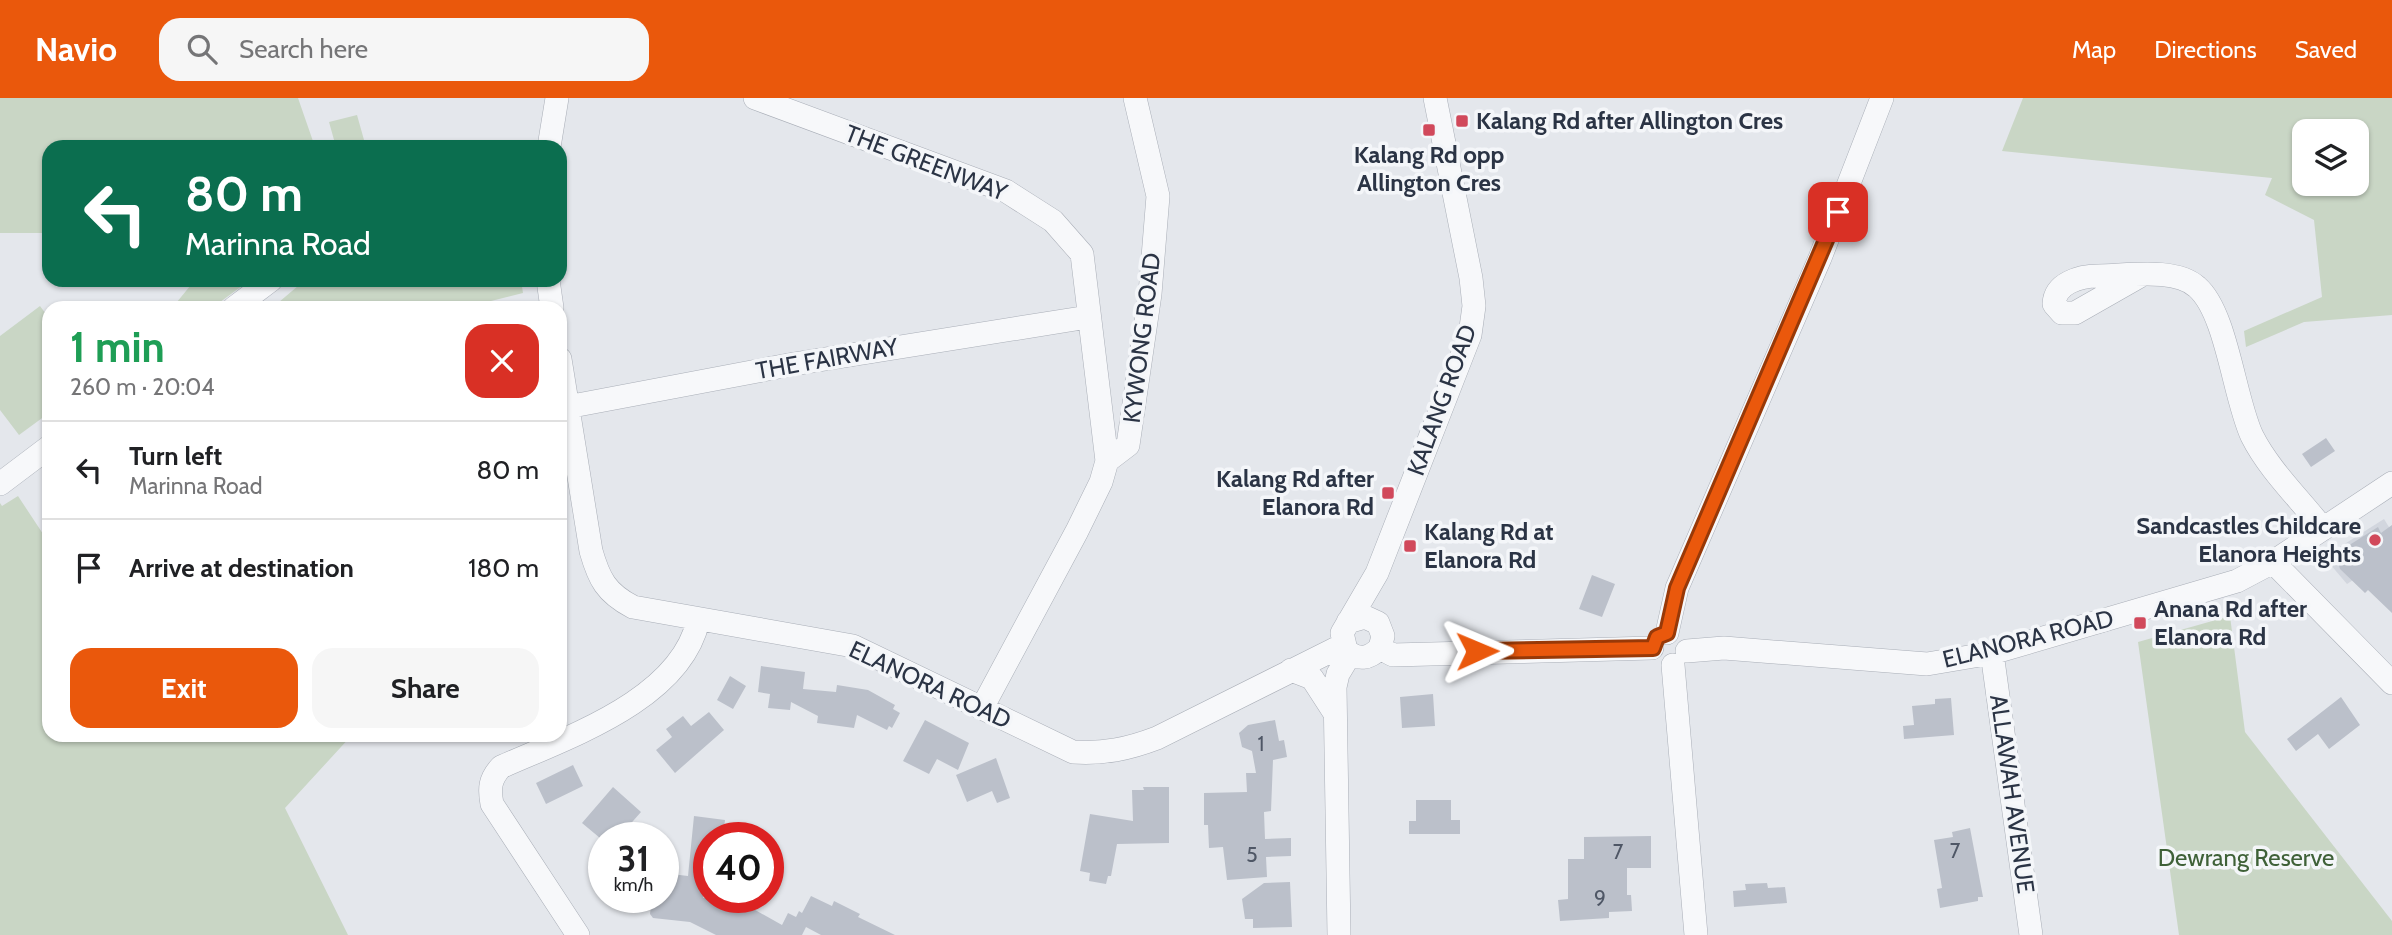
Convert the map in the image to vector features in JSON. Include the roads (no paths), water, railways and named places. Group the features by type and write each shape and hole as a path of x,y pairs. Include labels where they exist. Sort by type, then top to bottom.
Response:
{"street":[{"path":"550,140 557,98"},
{"name":"THE GREENWAY","path":"755,98 1006,191 1053,221 1082,254 1107,461"},
{"name":"KYWONG ROAD","path":"982,708 1077,531 1101,482 1107,461 1128,445 1150,294 1158,196 1135,98"},
{"name":"KALANG ROAD","path":"1347,650 1342,633 1370,630 1377,573 1470,335 1474,306 1472,278 1435,98"},
{"path":"1696,935 1680,658 1660,661 1660,640 1677,588 1820,258 1882,98"},
{"path":"2140,276 2186,281 2204,295 2214,314 2252,435 2264,455 2323,529"},
{"path":"243,301 262,287"},
{"name":"THE FAIRWAY","path":"567,407 794,364 1088,317"},
{"name":"ELANORA ROAD","path":"567,407 591,551 599,581 614,597 633,607 698,621 829,639 853,646 1073,752 1100,754 1126,749 1157,738 1291,670 1347,650 1366,658 1370,630"},
{"path":"0,484 42,452"},
{"name":"ELANORA ROAD","path":"1680,658 1724,648 1927,664 1992,653 2223,587 2273,562 2392,484"},
{"path":"2273,562 2392,683"},
{"path":"567,737 609,718 652,689 680,662 694,638 698,621"},
{"path":"1370,630 1393,655 1660,640"},
{"path":"1339,935 1335,713 1338,674 1347,650"},
{"name":"ALLAWAH AVENUE","path":"1992,653 2031,935"},
{"path":"1291,670 1310,677 1320,687 1335,713"},
{"path":"556,742 501,767 490,785 492,804 578,935"}],"place":[{"name":"Kalang Rd after Allington Cres","path":"1462,121"},
{"name":"Kalang Rd opp Allington Cres","path":"1429,130"},
{"name":"Kalang Rd after Elanora Rd","path":"1388,493"},
{"name":"Sandcastles Childcare Elanora Heights","path":"2375,540"},
{"name":"Kalang Rd at Elanora Rd","path":"1410,546"},
{"name":"Anana Rd after Elanora Rd","path":"2140,623"}],"park label":[{"name":"Dewrang Reserve","path":"2246,858"}]}
